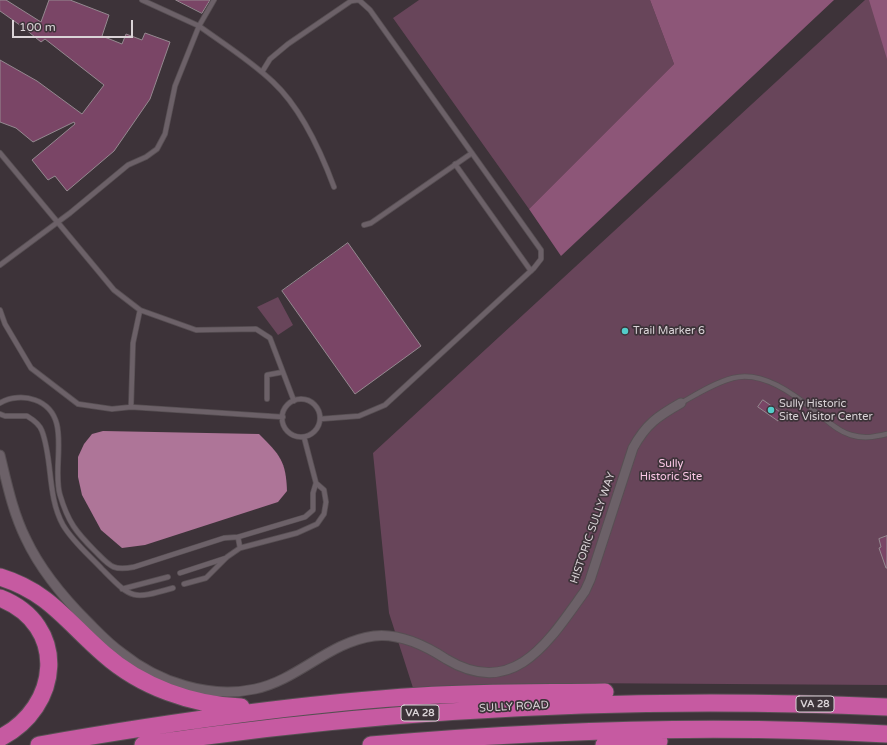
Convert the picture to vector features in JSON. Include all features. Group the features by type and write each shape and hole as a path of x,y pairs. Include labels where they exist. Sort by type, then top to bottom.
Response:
{"highway":[{"path":"0,577 22,585 43,597 106,656 129,672 163,689 196,701 221,706 302,707"},
{"path":"0,598 20,609 36,626 47,649 49,666 47,684 35,710 22,724 0,738"},
{"path":"39,745 163,725 302,707 420,696 500,693 630,692 699,702"},
{"name":"SULLY ROAD","path":"143,745 302,724 442,712 573,704 699,702 787,703 887,707"},
{"path":"371,745 545,733 680,730 812,731 887,734"},
{"path":"604,745 655,742 761,741 812,731"}],"street":[{"name":"HISTORIC SULLY WAY","path":"0,455 17,520 33,554 46,575 64,598 110,644 134,662 166,678 201,690 232,692 255,689 274,683 344,644 364,638 382,636 411,642 432,650 462,668 489,674 518,666 540,649 577,602 590,580 633,448 641,434 652,421 680,403"}],"lane":[{"path":"142,0 199,26 262,72 274,83 298,114 315,141 334,187"},
{"path":"0,265 57,222 128,165 146,157 157,149 165,134 175,86 199,26 214,0"},
{"path":"262,72 270,59 288,44 351,1 359,0 370,10 540,250 541,259 531,271 385,406 358,416 320,419"},
{"path":"0,153 114,290 140,310 196,330 256,329 270,338 294,401"},
{"path":"364,224 371,223 472,153"},
{"path":"455,164 531,271"},
{"path":"0,310 5,324 31,368 78,404 112,409 131,407 283,416"},
{"path":"131,407 132,343 140,310"},
{"path":"267,399 267,375 283,372"},
{"path":"680,403 713,385 734,378 749,377 770,382 788,393 840,431 850,435 866,438 887,434"},
{"path":"0,403 10,399 26,397 48,406 56,418 58,435 57,474 59,494 70,524 78,534 111,566 120,570 134,567 224,538 238,537 306,517 313,510 313,493 316,483 304,437"},
{"path":"306,400 312,403 319,413 320,419 317,429 309,436 304,437 293,435 288,432 283,422 283,416 286,407 294,401 306,400"},
{"path":"0,414 5,416 27,416 32,419 41,429 52,491 63,525 72,538 122,589 137,596 173,588"},
{"path":"184,584 206,578 227,557 240,548 297,533 317,524 324,514 326,502 324,490 316,483"},
{"path":"238,537 240,548"},
{"path":"180,573 227,557"},
{"path":"122,589 168,577"}],"green space":[{"path":"419,0 650,0 674,64 529,209 393,18"},
{"name":"Sully Historic Site","path":"865,0 887,0 887,685 566,683 414,691 389,613 373,453"},
{"path":"278,297 293,325 278,335 257,307"}],"shaded area":[{"path":"650,0 834,0 561,256 529,209 674,64"},
{"path":"869,0 887,0 887,59"},
{"path":"103,431 259,434 277,453 283,465 287,491 278,502 145,545 122,548 101,530 82,495 78,477 78,457 84,444 92,434"}],"building":[{"path":"0,0 6,0 41,22 49,0 70,0 109,15 102,36 122,44 126,34 142,40 145,33 170,42 150,99 114,151 67,191 55,176 48,180 32,160 75,124 74,122 33,142 16,128 0,122 0,60 37,81 82,114 104,85 45,39 41,42 0,11"},
{"path":"176,0 210,0 202,13"},
{"path":"348,243 421,346 355,394 282,291"},
{"name":"Sully Historic Site Visitor Center","path":"763,400 783,414 778,421 758,407"},
{"path":"887,536 886,568 879,548 881,547 879,539"}],"place":[{"name":"Trail Marker 6","path":"625,331"},
{"name":"Sully Historic Site Visitor Center","path":"771,410"}]}
